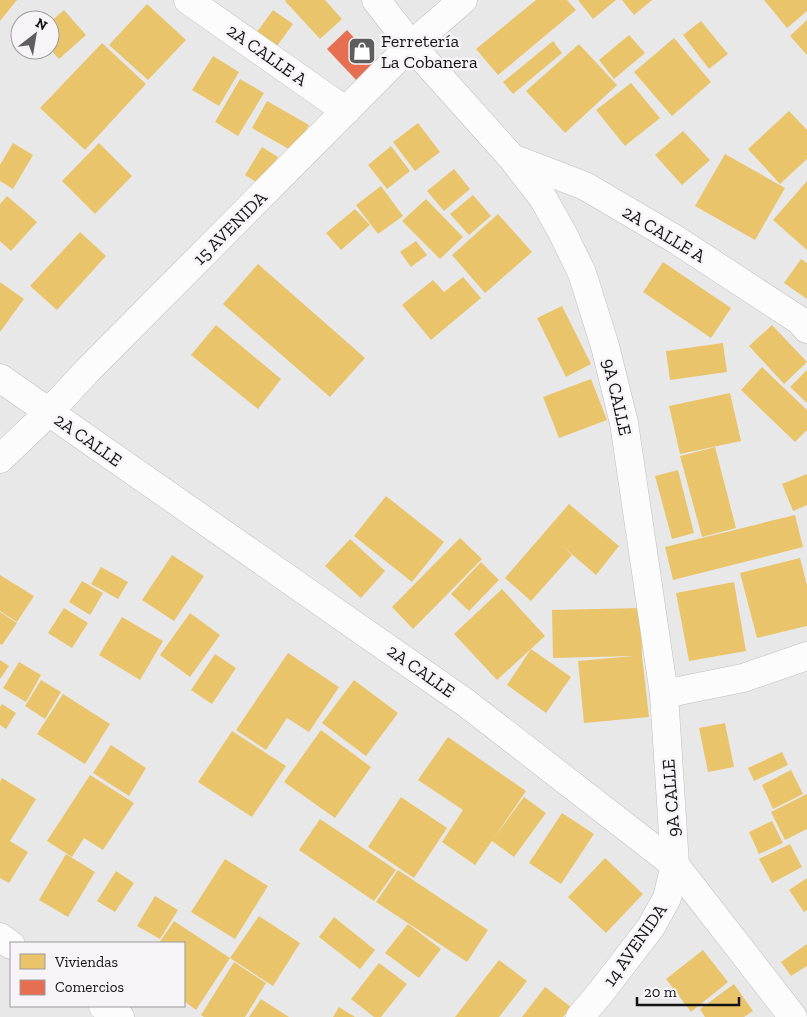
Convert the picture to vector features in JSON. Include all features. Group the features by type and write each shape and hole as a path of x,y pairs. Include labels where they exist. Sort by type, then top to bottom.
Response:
{"street":[{"name":"2A CALLE A","path":"188,0 346,111"},
{"name":"9A CALLE","path":"376,0 411,45 512,158 543,198 582,273 605,346 624,423 664,694 675,865"},
{"name":"15 AVENIDA","path":"0,459 49,412 88,370 411,45 463,0"},
{"name":"2A CALLE A","path":"512,158 593,191 675,239 799,320 807,329"},
{"name":"2A CALLE","path":"0,378 466,703 675,865 793,1017"},
{"path":"664,694 743,678 807,656"},
{"name":"14 AVENIDA","path":"580,1017 602,992 651,927 667,898 675,865"},
{"path":"105,1007 120,1017"}],"building: Viviendas":[{"path":"0,0 17,0 0,21"},
{"path":"286,0 325,0 342,19 320,39"},
{"path":"536,0 567,0 576,10 498,75 476,49"},
{"path":"578,0 616,0 593,19"},
{"path":"622,0 652,0 634,15"},
{"path":"764,0 807,0 807,11 787,28"},
{"path":"147,4 186,40 148,80 109,45"},
{"path":"64,10 86,35 60,58 60,13"},
{"path":"273,10 293,24 277,46 257,32"},
{"path":"807,20 807,55 790,36"},
{"path":"701,21 728,54 709,69 683,35"},
{"path":"629,35 645,53 614,79 599,60"},
{"path":"674,38 711,82 672,116 634,72"},
{"path":"553,41 562,53 513,94 503,82"},
{"path":"102,43 146,84 85,150 40,108"},
{"path":"579,44 617,85 565,133 526,91"},
{"path":"213,56 239,72 219,106 192,90"},
{"path":"240,79 264,93 238,136 215,122"},
{"path":"631,83 660,118 625,146 596,110"},
{"path":"267,101 309,125 294,152 252,128"},
{"path":"789,111 807,130 807,159 780,184 748,149"},
{"path":"418,123 440,152 415,171 393,142"},
{"path":"683,131 710,160 682,185 655,155"},
{"path":"13,143 33,155 13,189 0,181 0,165"},
{"path":"99,143 132,176 95,214 62,181"},
{"path":"391,146 410,171 387,189 368,165"},
{"path":"262,147 278,157 261,185 245,175"},
{"path":"725,154 785,188 755,240 695,206"},
{"path":"454,169 470,189 444,211 427,191"},
{"path":"807,181 807,250 773,220"},
{"path":"381,186 403,216 378,234 356,205"},
{"path":"473,195 491,216 469,235 450,214"},
{"path":"7,196 37,222 11,251 0,241 0,204"},
{"path":"426,199 463,237 440,259 402,221"},
{"path":"355,209 370,225 341,250 326,233"},
{"path":"498,214 532,252 485,293 452,255"},
{"path":"80,232 106,256 57,310 30,286"},
{"path":"416,241 427,255 411,267 400,252"},
{"path":"801,259 807,263 807,299 784,283"},
{"path":"663,262 731,308 711,338 643,292"},
{"path":"258,264 365,358 330,397 223,304"},
{"path":"463,277 481,298 431,340 402,305 433,280 444,292"},
{"path":"0,282 24,299 0,332"},
{"path":"562,306 591,364 566,377 537,318"},
{"path":"216,325 281,379 258,409 191,355"},
{"path":"772,325 807,362 784,384 749,346"},
{"path":"723,343 727,372 670,380 666,351"},
{"path":"762,367 807,410 807,430 795,442 741,390"},
{"path":"807,370 807,403 790,387"},
{"path":"591,379 607,420 559,438 543,397"},
{"path":"730,393 741,441 680,454 669,406"},
{"path":"715,447 736,528 702,537 680,456"},
{"path":"678,470 694,533 672,539 655,476"},
{"path":"807,474 807,505 793,511 782,484"},
{"path":"386,496 444,542 412,582 354,536"},
{"path":"569,504 619,546 596,575 560,544 572,555 531,601 505,578"},
{"path":"795,515 803,547 673,580 665,547"},
{"path":"460,538 482,559 413,629 392,607"},
{"path":"350,539 385,571 361,598 325,566"},
{"path":"172,555 204,576 174,621 142,600"},
{"path":"800,558 807,585 807,626 757,638 740,573"},
{"path":"481,562 499,580 469,611 451,594"},
{"path":"101,567 128,582 118,599 91,584"},
{"path":"0,575 34,596 17,622 0,611"},
{"path":"82,581 103,593 90,615 69,602"},
{"path":"734,582 746,651 689,661 676,593"},
{"path":"502,589 545,636 497,680 454,634"},
{"path":"64,608 88,623 72,648 48,633"},
{"path":"641,608 642,656 649,717 584,723 578,661 634,656 553,658 552,610"},
{"path":"0,612 17,623 2,645 0,644"},
{"path":"190,613 220,635 190,677 160,655"},
{"path":"122,617 163,641 140,680 99,655"},
{"path":"531,649 571,677 546,713 507,685"},
{"path":"288,653 339,687 309,732 287,718 266,750 236,730"},
{"path":"215,654 236,668 212,704 191,690"},
{"path":"0,660 9,666 0,679"},
{"path":"19,662 41,675 26,702 3,688"},
{"path":"41,680 61,692 45,719 25,706"},
{"path":"354,680 398,713 366,756 322,723"},
{"path":"63,694 110,724 85,764 37,734"},
{"path":"2,704 16,713 6,729 0,725 0,707"},
{"path":"725,723 734,767 708,772 699,728"},
{"path":"321,730 371,767 335,818 284,782"},
{"path":"232,731 286,766 252,817 198,782"},
{"path":"448,737 526,791 494,838 524,797 546,813 514,857 492,841 475,865 442,842 463,810 418,780"},
{"path":"111,745 146,768 129,796 93,773"},
{"path":"782,752 788,765 754,781 748,768"},
{"path":"791,770 803,794 773,809 762,785"},
{"path":"90,775 134,803 103,850 84,838 72,857 47,841"},
{"path":"2,778 36,799 10,841 28,852 9,883 0,878 0,782"},
{"path":"807,794 807,829 785,840 771,812"},
{"path":"401,797 447,828 414,878 368,847"},
{"path":"562,813 594,834 561,884 529,863"},
{"path":"320,819 396,870 374,901 299,850"},
{"path":"772,821 783,843 759,854 749,832"},
{"path":"790,844 802,867 772,883 759,859"},
{"path":"66,854 95,872 68,917 39,900"},
{"path":"605,858 643,894 606,933 568,897"},
{"path":"225,859 268,886 235,939 191,912"},
{"path":"398,870 488,930 467,962 376,902"},
{"path":"116,871 134,883 115,912 97,901"},
{"path":"807,878 807,910 804,912 789,890"},
{"path":"155,896 178,910 160,939 137,926"},
{"path":"259,916 300,943 273,986 230,958"},
{"path":"334,917 375,950 360,969 319,937"},
{"path":"174,921 230,958 196,1010 185,1002 185,942 160,942"},
{"path":"408,924 441,949 419,978 385,953"},
{"path":"807,944 807,966 791,976 781,962"},
{"path":"703,950 728,982 691,1012 666,979"},
{"path":"499,960 527,981 499,1017 455,1017"},
{"path":"234,962 266,983 245,1017 204,1017 201,1015"},
{"path":"379,963 407,984 381,1017 374,1017 351,999"},
{"path":"734,984 753,1011 744,1017 705,1017 700,1009"},
{"path":"545,987 571,1007 563,1017 522,1017"},
{"path":"261,999 289,1017 249,1017"},
{"path":"339,1007 355,1017 333,1017"}],"building: Comercios":[{"path":"347,30 378,64 358,82 327,49"}],"place":[{"name":"Ferretería La Cobanera","path":"362,51"}]}
